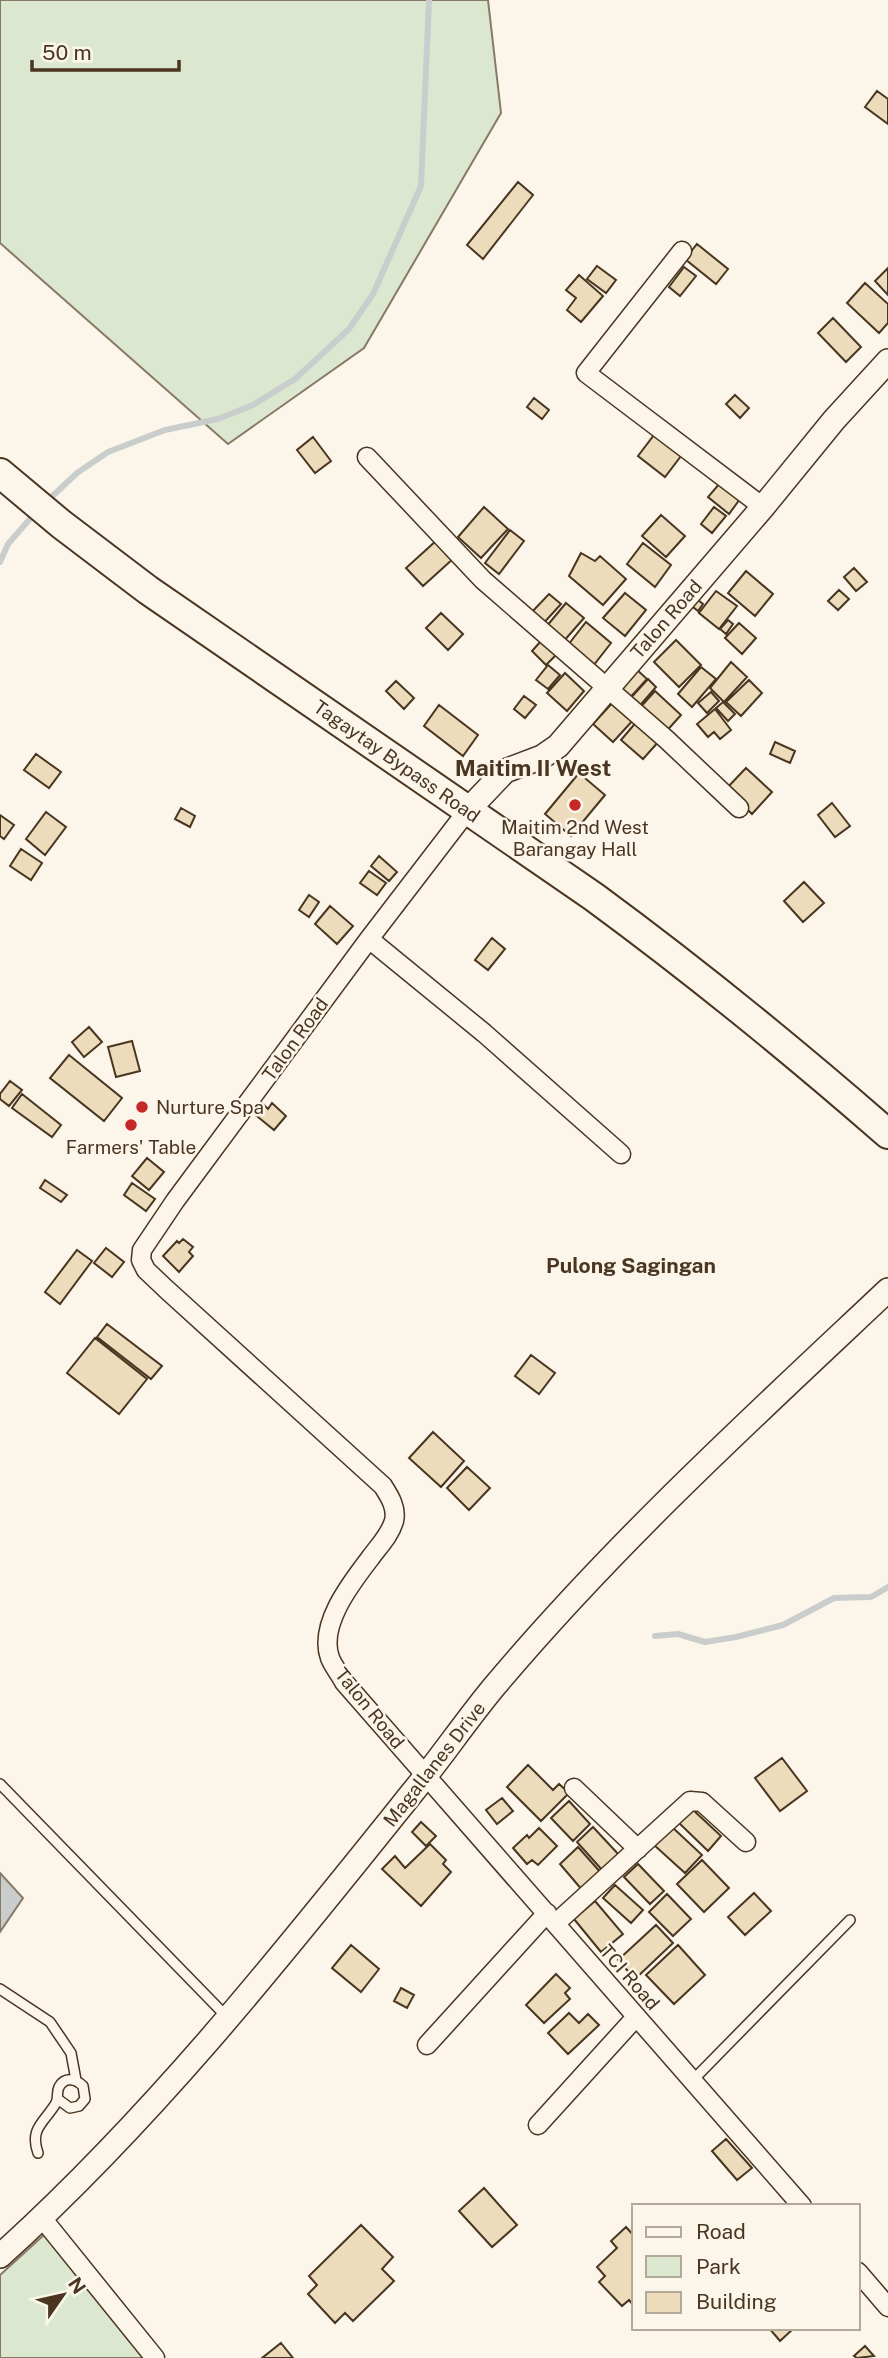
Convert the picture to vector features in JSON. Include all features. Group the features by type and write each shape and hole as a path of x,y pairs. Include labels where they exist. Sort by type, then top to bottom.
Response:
{"main road":[{"name":"Tagaytay Bypass Road","path":"2,475 148,590 594,897 694,972 796,1054 888,1134"}],"street":[{"path":"682,251 586,373 763,507"},
{"name":"Talon Road","path":"426,1776 344,1682 330,1658 327,1635 331,1621 359,1573 387,1536 394,1520 393,1504 383,1486 146,1270 141,1260 142,1250 175,1201 369,939 468,810 505,771 542,757 558,746 834,420 888,361"},
{"path":"367,457 483,580 667,739 739,808"},
{"path":"369,939 484,1033 621,1154"},
{"name":"Magallanes Drive","path":"0,2256 42,2218 155,2103 294,1940 426,1776 490,1691 582,1588 777,1394 888,1290"},
{"name":"TCI Road","path":"426,1776 800,2204"},
{"path":"574,1788 638,1849"},
{"path":"428,2045 552,1918 638,1849 690,1801 702,1802 746,1842"},
{"path":"538,2125 636,2017"},
{"path":"42,2218 155,2358"},
{"path":"860,2274 888,2306"}],"lane":[{"path":"0,1784 228,2018"},
{"path":"692,2081 850,1920"},
{"path":"0,1989 50,2022 71,2053 76,2080 85,2090 82,2103 70,2108 59,2099"},
{"path":"38,2153 34,2141 37,2128 59,2099 58,2090 62,2082 76,2080"}],"green space":[{"path":"0,0 488,0 501,113 364,348 228,444 0,243"},
{"path":"46,2233 145,2358 0,2358 0,2275"}],"shaded area":[{"path":"0,1873 23,1898 0,1932"}],"building":[{"path":"877,91 888,99 888,124 865,107"},
{"path":"518,182 533,195 483,259 467,245"},
{"path":"697,244 728,269 716,284 685,259"},
{"path":"597,266 616,280 606,293 587,279"},
{"path":"684,267 696,276 680,296 669,287"},
{"path":"888,268 888,295 875,281"},
{"path":"579,275 603,296 581,322 567,310 576,298 566,290"},
{"path":"865,283 888,304 888,323 879,333 847,303"},
{"path":"833,318 861,347 846,362 818,333"},
{"path":"735,395 749,408 740,418 726,404"},
{"path":"534,398 549,410 542,419 527,407"},
{"path":"654,435 681,456 665,477 638,456"},
{"path":"313,437 331,461 315,473 297,450"},
{"path":"720,483 740,499 729,514 708,497"},
{"path":"484,507 508,529 481,558 458,537"},
{"path":"714,507 726,516 712,533 701,524"},
{"path":"661,515 685,536 666,557 642,536"},
{"path":"510,530 524,541 499,574 485,563"},
{"path":"437,540 454,558 423,586 406,568"},
{"path":"643,543 671,565 655,587 627,564"},
{"path":"581,553 595,561 600,556 626,579 603,605 569,576"},
{"path":"854,568 867,582 856,591 844,577"},
{"path":"746,571 773,594 755,616 728,593"},
{"path":"839,590 849,599 838,610 828,601"},
{"path":"716,591 737,606 719,629 699,613"},
{"path":"625,593 646,610 625,636 603,618"},
{"path":"549,594 561,604 541,626 529,615"},
{"path":"693,596 703,604 698,611 688,603"},
{"path":"566,603 584,618 563,642 546,627"},
{"path":"441,613 463,634 448,650 426,628"},
{"path":"728,620 733,624 726,634 720,629"},
{"path":"586,622 611,643 593,666 568,645"},
{"path":"739,623 756,638 742,654 725,638"},
{"path":"676,640 701,665 679,687 654,662"},
{"path":"541,641 556,655 546,665 532,651"},
{"path":"731,662 747,677 724,702 710,688"},
{"path":"548,665 560,675 548,689 536,680"},
{"path":"701,667 716,679 692,707 678,694"},
{"path":"635,668 647,679 627,701 615,691"},
{"path":"565,673 584,691 567,711 547,693"},
{"path":"648,679 656,687 636,710 627,702"},
{"path":"749,680 762,693 741,716 726,702"},
{"path":"396,681 414,698 404,709 386,691"},
{"path":"655,691 681,715 663,735 637,711"},
{"path":"711,692 719,701 707,713 698,703"},
{"path":"524,696 536,705 525,718 514,709"},
{"path":"615,700 635,718 613,742 593,724"},
{"path":"723,702 735,714 728,721 716,708"},
{"path":"439,705 478,735 463,756 424,726"},
{"path":"715,709 731,730 720,739 714,732 708,737 697,724"},
{"path":"638,720 660,740 643,759 621,740"},
{"path":"775,742 795,751 790,763 770,754"},
{"path":"36,754 61,772 49,788 24,770"},
{"path":"746,768 772,792 752,814 726,789"},
{"name":"Maitim 2nd West Barangay Hall","path":"579,773 605,795 571,836 545,814"},
{"path":"832,803 850,826 835,837 818,815"},
{"path":"181,808 195,816 190,827 175,819"},
{"path":"46,812 66,827 45,855 26,839"},
{"path":"0,815 14,825 4,839 0,836"},
{"path":"21,849 42,863 31,880 10,866"},
{"path":"379,856 397,872 389,881 371,866"},
{"path":"369,871 386,883 377,895 360,883"},
{"path":"804,882 824,903 803,922 784,901"},
{"path":"309,895 319,902 309,917 299,910"},
{"path":"330,906 353,926 337,944 315,924"},
{"path":"492,938 505,949 488,970 475,960"},
{"path":"89,1027 102,1042 84,1057 72,1042"},
{"path":"132,1041 140,1071 116,1077 108,1047"},
{"path":"69,1055 122,1098 104,1121 50,1078"},
{"path":"10,1081 22,1090 9,1106 0,1099 0,1094"},
{"path":"22,1094 61,1125 52,1137 12,1108"},
{"path":"262,1103 268,1109 272,1103 286,1116 274,1130 253,1113"},
{"path":"147,1158 164,1172 149,1190 132,1176"},
{"path":"45,1180 67,1195 61,1202 40,1188"},
{"path":"132,1183 155,1199 146,1211 124,1195"},
{"path":"183,1239 193,1247 189,1252 193,1256 179,1272 163,1256 177,1241 179,1243"},
{"path":"106,1248 124,1262 112,1277 94,1263"},
{"path":"77,1250 92,1261 60,1304 45,1292"},
{"path":"107,1324 162,1366 151,1379 97,1337"},
{"path":"95,1338 147,1379 119,1414 67,1373"},
{"path":"531,1355 555,1373 539,1394 515,1376"},
{"path":"433,1432 464,1461 441,1487 409,1458"},
{"path":"467,1467 490,1488 469,1510 447,1488"},
{"path":"782,1758 807,1791 780,1811 755,1778"},
{"path":"528,1765 553,1790 559,1784 569,1793 541,1821 507,1787"},
{"path":"502,1798 513,1811 497,1824 486,1810"},
{"path":"569,1801 590,1824 573,1841 551,1818"},
{"path":"692,1809 721,1836 708,1851 679,1823"},
{"path":"421,1822 436,1836 426,1846 412,1832"},
{"path":"671,1826 702,1855 685,1873 654,1845"},
{"path":"593,1827 620,1856 603,1871 577,1842"},
{"path":"539,1828 557,1846 538,1865 532,1860 527,1864 513,1848"},
{"path":"430,1844 446,1860 443,1864 451,1872 421,1906 382,1869 395,1856 405,1868"},
{"path":"578,1847 602,1874 583,1891 560,1864"},
{"path":"702,1860 729,1888 704,1912 677,1884"},
{"path":"638,1864 664,1891 650,1904 624,1877"},
{"path":"615,1885 643,1910 631,1923 603,1898"},
{"path":"754,1893 771,1911 745,1935 728,1917"},
{"path":"667,1894 691,1919 673,1936 649,1912"},
{"path":"595,1901 623,1934 601,1952 574,1919"},
{"path":"656,1925 673,1943 635,1979 618,1960"},
{"path":"351,1945 379,1969 361,1992 332,1968"},
{"path":"678,1945 705,1975 674,2004 646,1975"},
{"path":"556,1974 570,1988 565,1993 570,1999 544,2023 526,2005"},
{"path":"401,1988 414,1995 407,2008 394,2001"},
{"path":"569,2013 579,2023 588,2014 599,2025 568,2054 548,2033"},
{"path":"726,2139 752,2168 737,2180 712,2151"},
{"path":"484,2188 517,2225 492,2247 459,2211"},
{"path":"361,2225 393,2257 382,2269 394,2281 353,2321 345,2313 335,2323 308,2294 317,2285 309,2276"},
{"path":"626,2227 632,2234 632,2304 629,2300 622,2306 599,2282 605,2276 597,2267 617,2248 611,2241"},
{"path":"771,2330 792,2330 780,2341"},
{"path":"281,2343 293,2358 262,2358"},
{"path":"865,2346 874,2356 854,2356"}],"waterway":[{"path":"45,503 77,473 108,452 165,430 218,419 253,405 295,379 349,329 373,294 421,186 429,0"},
{"path":"0,562 8,544 35,513"},
{"path":"655,1636 678,1634 705,1642 736,1637 783,1625 834,1598 871,1597 888,1587"}],"place":[{"name":"Maitim 2nd West Barangay Hall","path":"575,805"},
{"name":"Nurture Spa","path":"142,1107"},
{"name":"Farmers' Table","path":"131,1125"}],"district":[{"name":"Maitim II West","path":"533,768"},
{"name":"Pulong Sagingan","path":"631,1266"}]}
